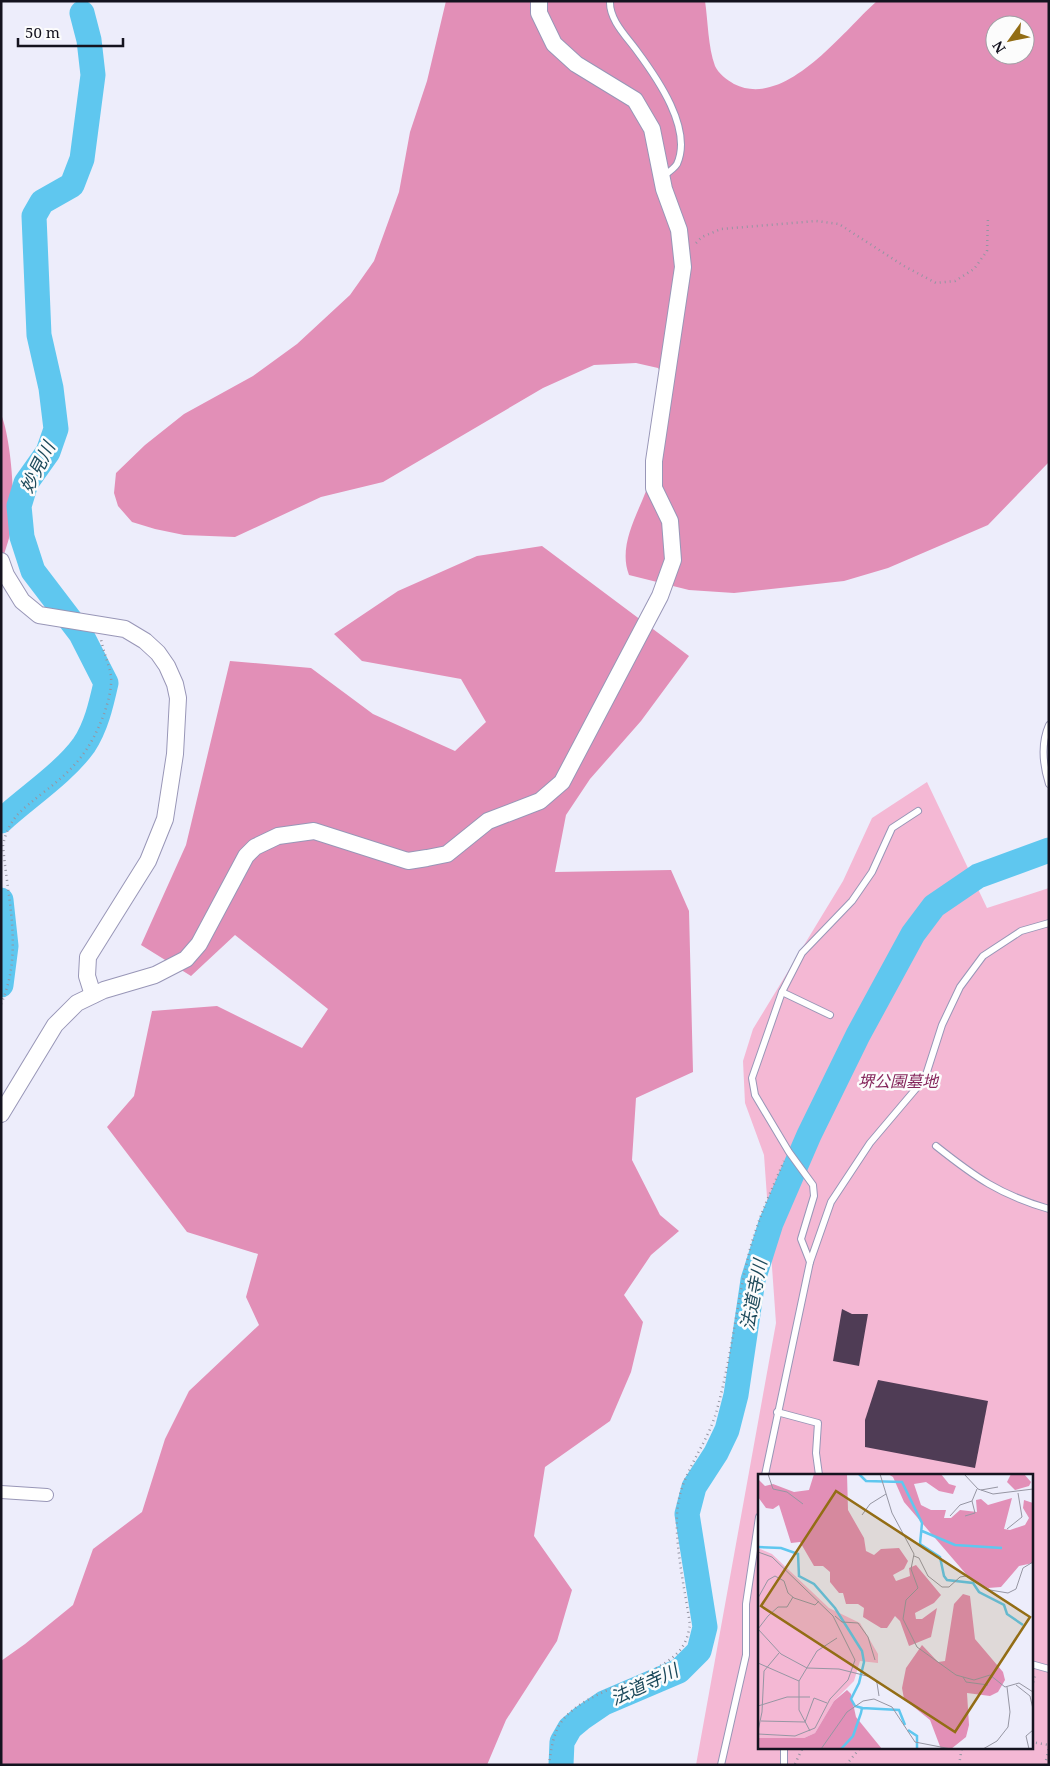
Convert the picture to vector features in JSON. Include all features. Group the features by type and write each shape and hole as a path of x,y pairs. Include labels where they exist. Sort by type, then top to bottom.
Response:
{"street":[{"path":"1,1114 55,1025 77,1003 93,995 155,975 186,959 199,944 246,856 255,847 278,836 314,831 408,861 427,858 447,854 488,821 540,801 562,782 660,596 673,560 670,521 654,488 654,461 683,267 680,230 661,178 652,129 635,100 576,64 554,44 539,14 539,1"},
{"path":"1,561 6,575 22,601 39,615 124,629 158,652 175,684 178,698 175,754 165,819 148,861 88,956 87,976 93,995"},
{"path":"1,1492 47,1495"}],"lane":[{"path":"610,1 610,8 618,26 654,74 672,109 681,141 676,165 661,178"},
{"path":"1049,725 1044,736 1045,770 1049,784"},
{"path":"810,1262 801,1238 814,1196 813,1185 789,1152 754,1095 752,1078 782,992 802,953 857,894 872,872 892,828 918,811"},
{"path":"765,1474 810,1262 831,1202 852,1167 870,1143 925,1078 942,1025 960,987 983,956 1022,931 1049,923"},
{"path":"782,992 830,1015"},
{"path":"936,1146 978,1179 1021,1201 1049,1209"},
{"path":"777,1412 818,1422 816,1453 819,1474"},
{"path":"722,1765 746,1655 746,1604 758,1524"},
{"path":"1034,1665 1049,1669"},
{"path":"784,1748 784,1765"}],"path":[{"path":"682,257 702,236 721,229 816,222 839,224 904,266 936,283 955,281 974,269 987,251 988,216"},
{"path":"1,1004 12,970 14,950 3,844 6,831 13,818 68,773 83,757 95,736 108,702 111,683 92,623"},
{"path":"549,1765 551,1745 561,1721 580,1703 660,1666 676,1654 686,1641 690,1625 677,1523 678,1502 684,1482 715,1416 726,1374 749,1253 759,1219 789,1152"},
{"path":"1032,1683 1034,1665"},
{"path":"1032,1742 1049,1746 1045,1765"},
{"path":"794,1765 802,1748"},
{"path":"846,1765 860,1748"},
{"path":"959,1765 962,1748"}],"green space":[{"name":"堺公園墓地","path":"927,782 987,908 1049,888 1049,1765 696,1765 776,1323 764,1155 745,1103 743,1061 753,1029 843,881 872,818"}],"shaded area":[{"path":"446,1 705,1 708,34 716,69 734,84 753,89 773,86 793,77 812,64 877,1 1049,1 1048,463 988,525 888,568 844,581 734,593 689,590 629,575 626,562 628,536 652,473 666,381 658,368 636,363 594,365 543,388 383,482 321,497 235,537 184,535 132,522 118,506 114,493 116,473 145,445 184,414 253,376 297,344 350,295 374,261 399,192 410,132 427,81"},
{"path":"1,414 10,452 13,511 9,538 1,564"},
{"path":"542,546 689,656 641,721 590,779 566,815 555,872 671,870 689,911 693,1072 636,1098 632,1160 660,1215 679,1231 651,1255 624,1295 643,1322 631,1372 610,1421 545,1467 534,1536 572,1590 557,1641 506,1720 487,1765 1,1765 1,1661 73,1605 93,1549 142,1512 165,1439 189,1391 259,1325 246,1297 258,1254 187,1232 107,1127 134,1096 152,1011 217,1006 302,1048 328,1009 235,935 191,976 141,945 186,845 230,661 311,668 373,714 455,751 486,722 461,679 362,661 334,634 398,591 477,556"}],"building":[{"path":"842,1309 852,1314 868,1314 859,1366 833,1361"},
{"path":"878,1380 988,1401 975,1468 865,1447 865,1420"}],"waterway":[{"name":"妙見川","path":"1,821 56,775 84,745 95,723 106,683 81,634 33,571 22,537 19,506 26,483 48,452 56,429 51,388 39,335 34,216 42,202 72,185 82,159 93,75 89,40 82,13"},
{"name":"法道寺川","path":"561,1765 562,1742 570,1728 582,1718 604,1703 679,1671 699,1651 705,1627 687,1514 694,1487 716,1453 727,1430 736,1395 753,1280 771,1223 809,1135 858,1035 913,934 934,906 978,876 1049,850"},
{"name":"妙見川","path":"1,900 6,946 1,985"}]}
